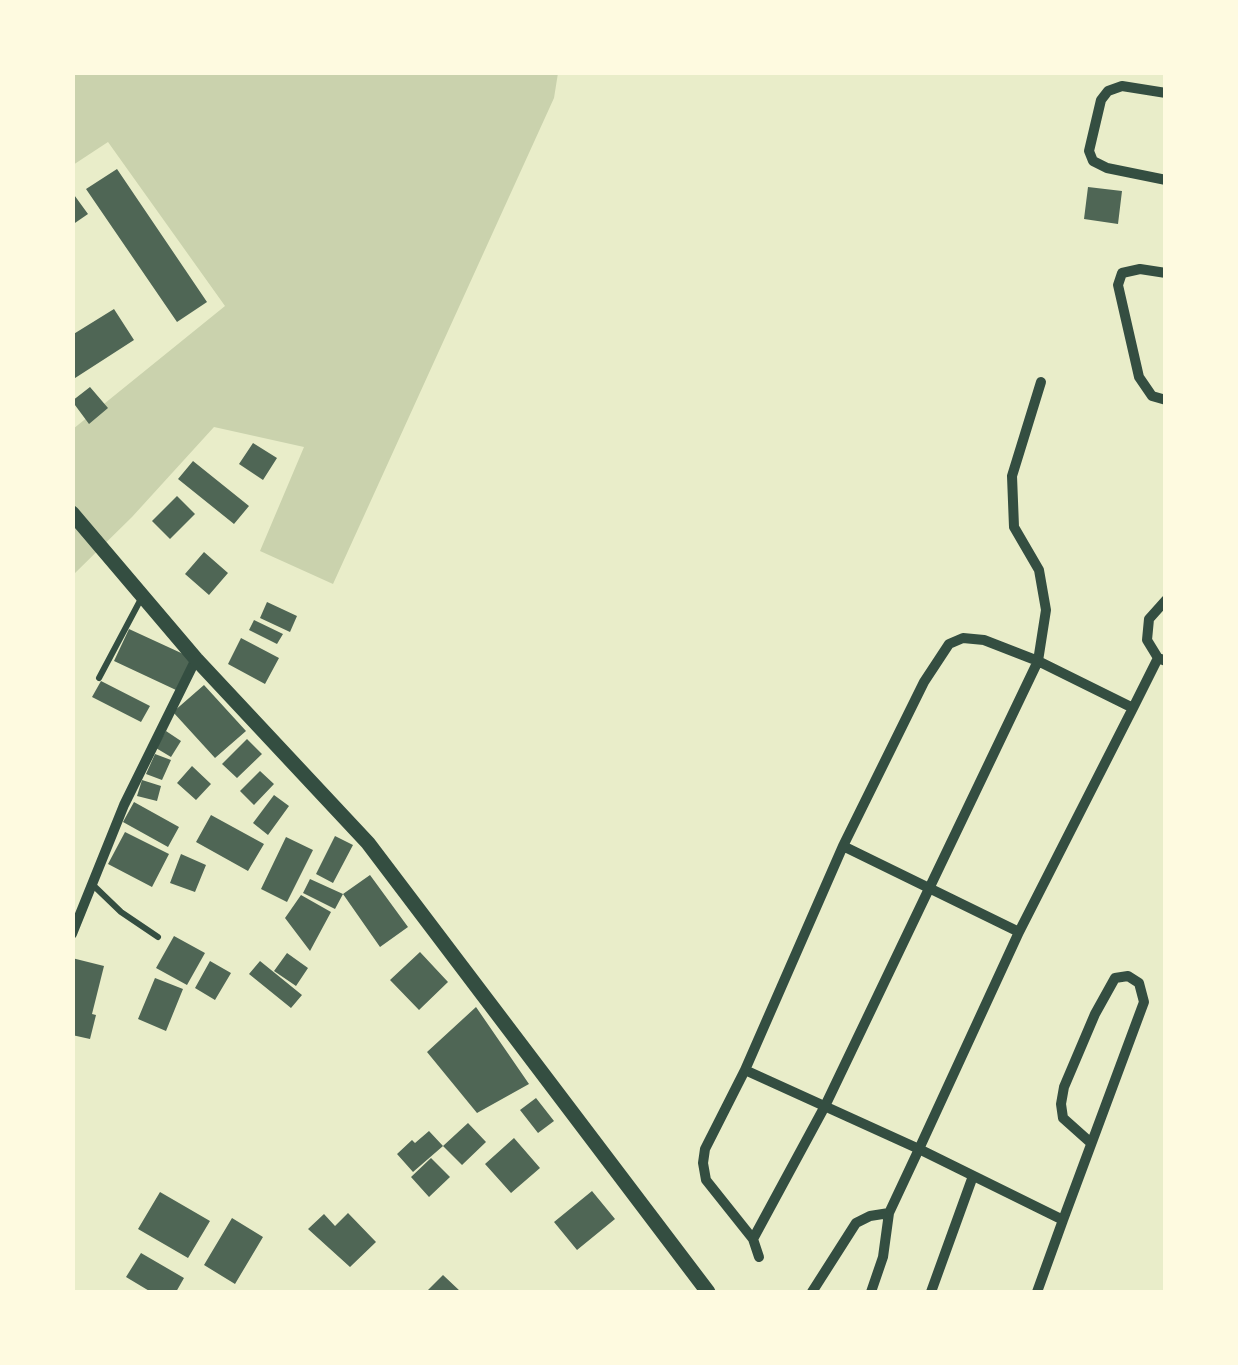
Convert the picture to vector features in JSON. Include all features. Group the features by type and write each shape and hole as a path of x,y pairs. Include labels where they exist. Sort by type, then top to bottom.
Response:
{"street":[{"path":"1166,94 1122,86 1108,91 1101,100 1089,151 1093,161 1106,168 1166,180"},
{"path":"1166,273 1140,268 1122,273 1118,285 1139,376 1152,396 1166,400"},
{"path":"754,1240 825,1106 1038,661 1046,610 1039,570 1014,528 1012,476 1042,382"},
{"path":"72,512 196,659 368,843 708,1292"},
{"path":"871,1292 889,1213 1019,932 1133,708 1162,660 1148,640 1149,619 1166,600"},
{"path":"759,1257 754,1240 706,1180 705,1149 745,1070 843,846 924,682 949,644 963,638 984,640 1038,661 1133,708"},
{"path":"72,934 124,805 196,659"},
{"path":"843,846 1019,932"},
{"path":"1037,1292 1144,1002 1139,983 1128,976 1115,978 1095,1014 1064,1088 1063,1118 1091,1143"},
{"path":"745,1070 1063,1220"},
{"path":"931,1292 974,1176"},
{"path":"812,1292 856,1223 889,1213"}],"lane":[{"path":"99,678 143,596"},
{"path":"92,884 121,912 158,936"}],"green space":[{"path":"73,73 558,73 554,98 333,584 260,551 304,447 214,427 73,575 73,429 225,306 108,142 73,165"}],"building":[{"path":"117,169 207,302 177,322 86,189"},
{"path":"1088,187 1122,191 1118,224 1084,219"},
{"path":"72,192 88,214 72,225"},
{"path":"114,309 134,340 72,380 72,335"},
{"path":"90,387 108,408 89,424 72,401"},
{"path":"253,443 277,458 263,480 239,464"},
{"path":"193,461 249,506 234,524 178,479"},
{"path":"177,496 195,514 170,539 152,521"},
{"path":"204,552 228,573 209,595 185,574"},
{"path":"267,602 297,616 290,632 260,618"},
{"path":"254,620 283,634 277,644 249,630"},
{"path":"129,629 192,658 176,690 114,661"},
{"path":"241,638 279,658 265,684 228,664"},
{"path":"101,681 150,706 141,722 92,697"},
{"path":"204,685 246,731 215,758 173,712"},
{"path":"166,731 181,741 171,757 156,748"},
{"path":"247,739 262,754 237,778 222,764"},
{"path":"155,754 171,760 162,780 146,774"},
{"path":"192,766 211,784 196,800 177,783"},
{"path":"260,771 274,784 254,805 240,791"},
{"path":"142,780 161,786 157,801 137,796"},
{"path":"274,795 289,806 268,835 253,823"},
{"path":"134,802 179,827 168,847 123,822"},
{"path":"211,815 264,844 248,871 196,842"},
{"path":"125,832 169,854 152,887 108,864"},
{"path":"335,836 353,845 333,883 316,874"},
{"path":"286,837 313,850 287,902 261,889"},
{"path":"181,854 206,865 195,892 170,883"},
{"path":"370,875 408,927 380,947 343,894"},
{"path":"310,879 343,894 335,909 303,893"},
{"path":"301,895 331,912 310,951 285,918"},
{"path":"174,936 205,953 187,985 156,968"},
{"path":"420,952 448,982 419,1010 390,980"},
{"path":"287,953 308,968 296,986 274,971"},
{"path":"72,958 104,966 90,1039 72,1035"},
{"path":"210,961 231,973 215,1000 195,988"},
{"path":"260,961 302,995 291,1008 249,974"},
{"path":"155,978 183,989 166,1031 138,1019"},
{"path":"476,1007 529,1084 477,1113 427,1052"},
{"path":"536,1098 554,1121 538,1133 520,1110"},
{"path":"468,1123 486,1142 462,1165 443,1146"},
{"path":"429,1131 443,1146 413,1172 397,1154"},
{"path":"514,1138 540,1168 511,1193 485,1164"},
{"path":"431,1158 450,1177 429,1197 411,1177"},
{"path":"592,1191 615,1219 577,1250 554,1222"},
{"path":"160,1192 210,1221 188,1258 138,1229"},
{"path":"348,1213 376,1242 350,1267 308,1229 324,1214 335,1226"},
{"path":"232,1218 263,1237 235,1284 204,1265"},
{"path":"141,1253 184,1278 176,1292 151,1292 126,1277"},
{"path":"443,1275 461,1292 426,1292"}]}
